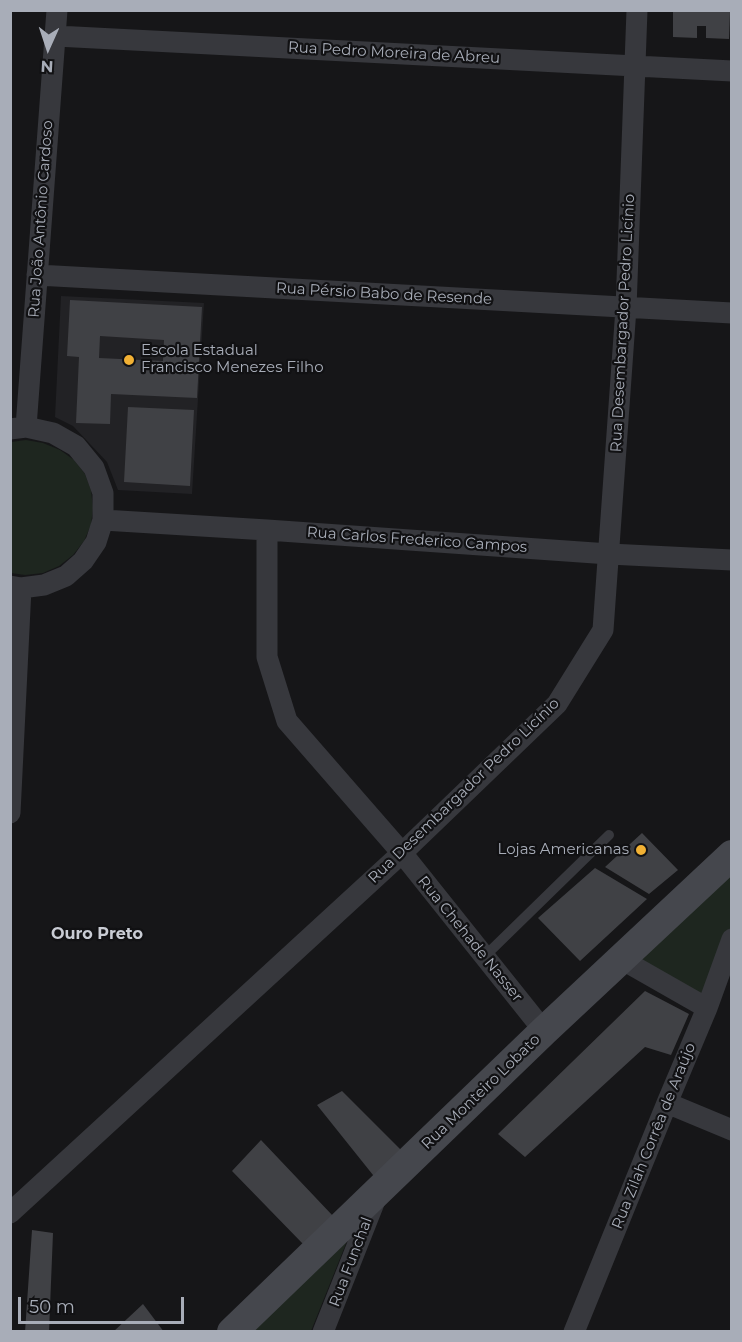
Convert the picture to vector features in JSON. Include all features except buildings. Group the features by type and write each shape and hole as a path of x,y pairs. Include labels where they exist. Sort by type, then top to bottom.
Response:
{"main road":[{"name":"Rua Monteiro Lobato","path":"232,1332 544,1031 732,855"}],"street":[{"name":"Rua João Antônio Cardoso","path":"18,428 37,275 57,10"},
{"name":"Rua Desembargador Pedro Licínio","path":"10,1213 402,854 557,704 603,630 626,308 637,10"},
{"name":"Rua Pedro Moreira de Abreu","path":"56,36 732,71"},
{"name":"Rua Pérsio Babo de Resende","path":"37,275 732,313"},
{"path":"10,813 16,587 44,585 66,576 83,561 96,542 104,520 103,493 94,468 76,446 53,432 18,428"},
{"name":"Rua Carlos Frederico Campos","path":"104,520 609,554 732,560"},
{"name":"Rua Chehade Nasser","path":"267,530 267,657 287,721 402,854 544,1031"},
{"name":"Rua Zilah Corrêa de Araújo","path":"574,1332 666,1103 707,1008 732,939"},
{"path":"621,959 707,1008"},
{"path":"666,1103 732,1130"},
{"name":"Rua Funchal","path":"323,1332 378,1192"}],"lane":[{"path":"484,957 609,835"}],"shaded area":[{"name":"Escola Estadual Francisco Menezes Filho","path":"61,296 204,303 192,494 118,490 107,462 73,426 55,417"},
{"path":"26,440 43,443 60,450 74,460 85,474 91,490 93,508 91,525 84,541 73,555 59,566 43,573 25,575 11,573 11,442"},
{"path":"731,855 731,939 707,1008 621,959"},
{"path":"347,1241 311,1331 250,1331"}],"place":[{"name":"Escola Estadual Francisco Menezes Filho","path":"129,360"},
{"name":"Lojas Americanas","path":"641,850"}],"district":[{"name":"Ouro Preto","path":"97,934"}]}
